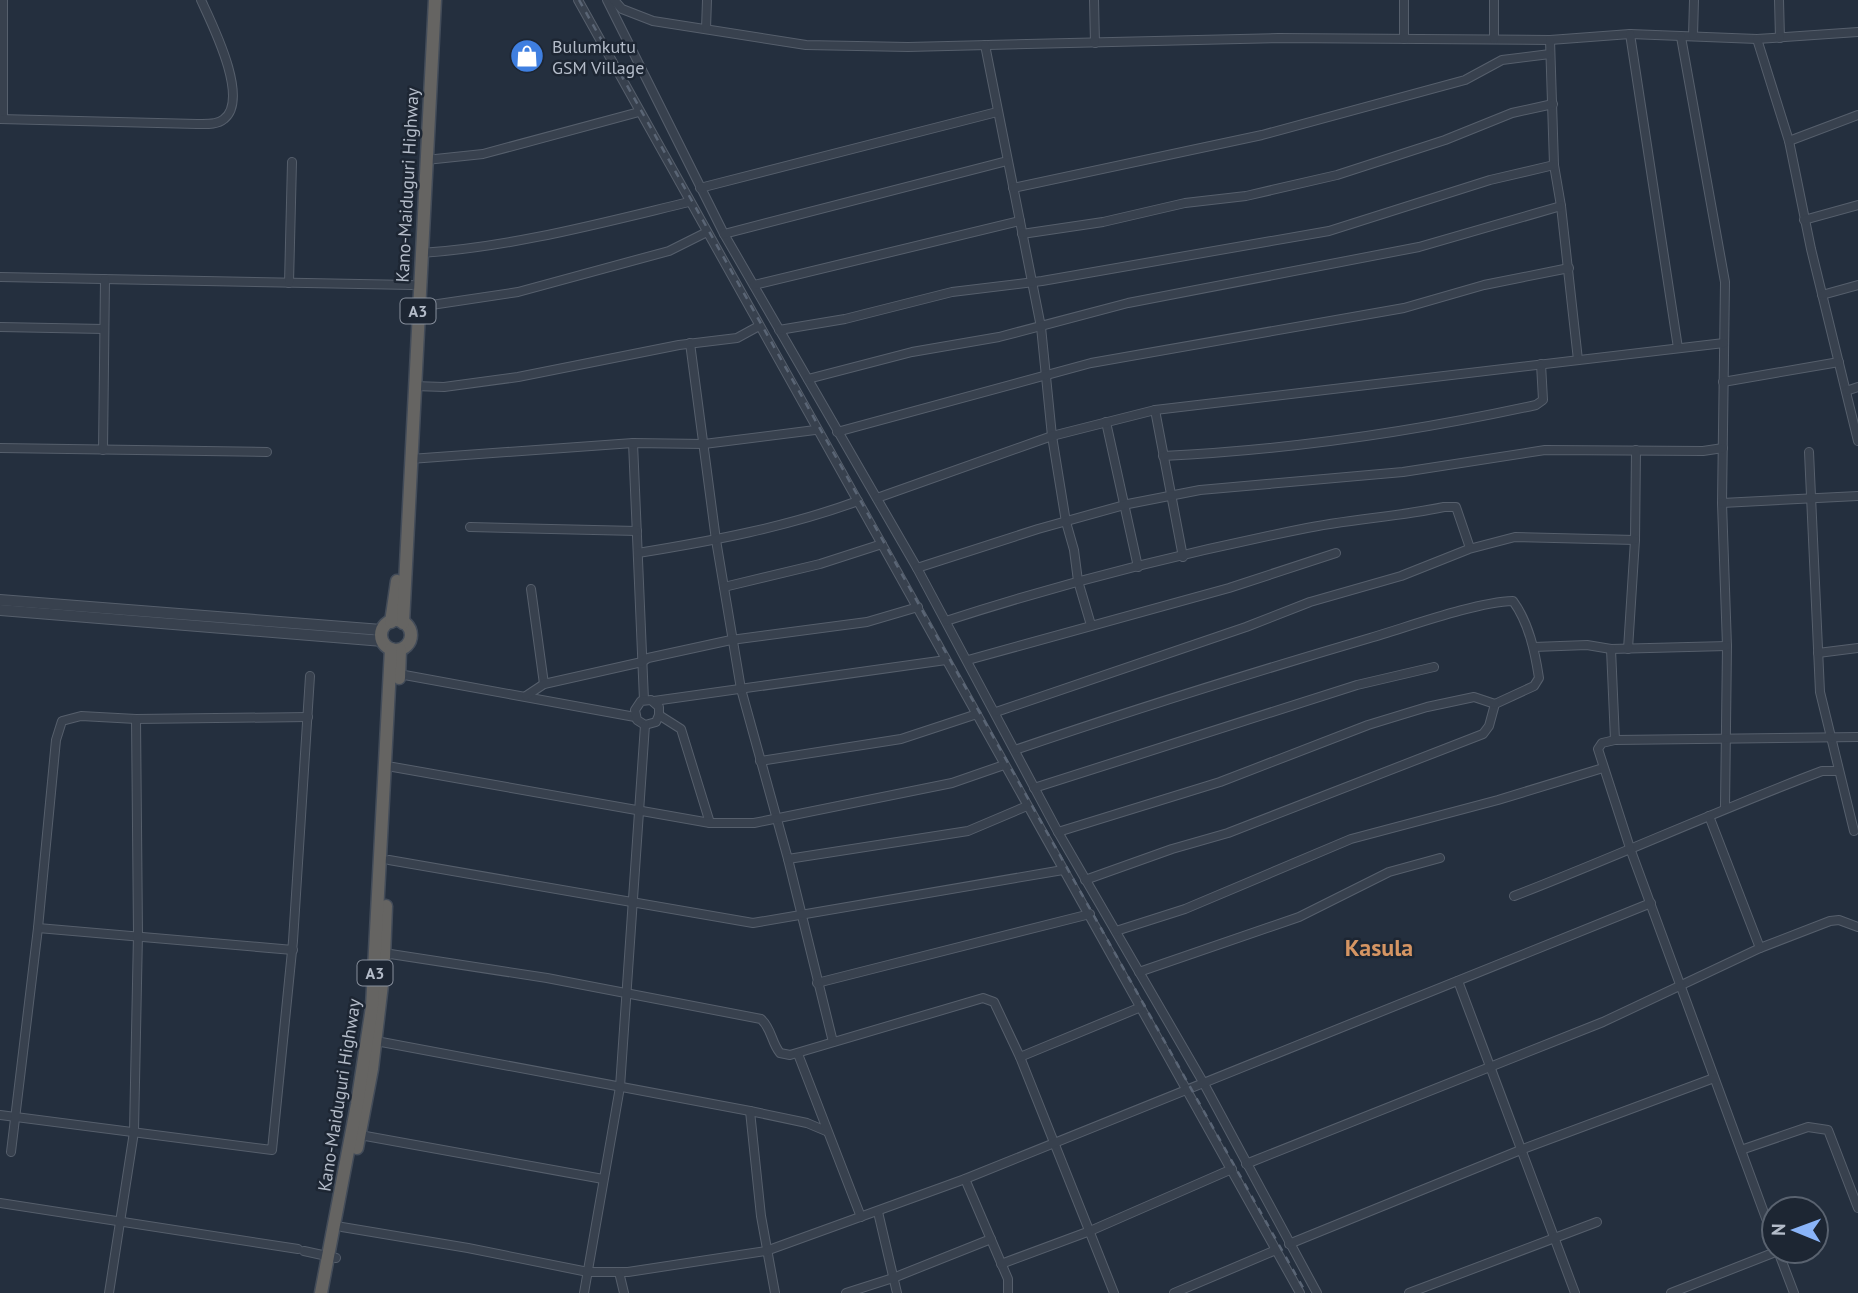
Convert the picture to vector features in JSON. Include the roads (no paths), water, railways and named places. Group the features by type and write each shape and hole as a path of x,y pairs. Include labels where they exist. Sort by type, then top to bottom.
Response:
{"highway":[{"name":"Kano-Maiduguri Highway","path":"321,1293 342,1227 360,1135 376,1041 384,953 399,674 392,636 410,459 412,285 427,0"},
{"name":"Kano-Maiduguri Highway","path":"330,1293 332,1257 372,1007 392,636 409,415 414,386 435,0"}],"street":[{"path":"3,0 2,119 197,124 216,123 225,119 234,100 233,80 201,0"},
{"path":"578,0 815,430 918,607 1300,1293"},
{"path":"607,0 724,234 917,568 1058,832 1203,1083 1317,1293"},
{"path":"614,0 622,9 653,21 806,44 985,45 1278,38 1550,40 1630,34 1757,39 1858,32"},
{"path":"706,29 707,0"},
{"path":"1094,0 1095,43"},
{"path":"1404,0 1404,39"},
{"path":"1494,0 1494,39"},
{"path":"1693,36 1694,0"},
{"path":"1779,0 1780,38"},
{"path":"1630,34 1678,348"},
{"path":"1681,37 1725,282 1725,807"},
{"path":"1757,39 1789,141 1804,220 1858,441"},
{"path":"1550,40 1554,165 1569,268 1578,360"},
{"path":"985,45 1041,327 1052,436 1066,522 1074,550 1077,581 1091,625"},
{"path":"1013,188 1262,135 1465,79 1502,60 1550,54"},
{"path":"1022,234 1103,222 1185,204 1246,196 1324,178 1445,140 1512,113 1553,104"},
{"path":"426,160 483,154 639,112"},
{"path":"699,188 997,112"},
{"path":"1789,141 1856,116 1858,128"},
{"path":"724,234 1007,161"},
{"path":"289,283 292,162"},
{"path":"779,330 845,319 952,292 1031,283 1329,231 1490,180 1554,165"},
{"path":"421,253 464,250 546,235 689,202"},
{"path":"1804,220 1858,205"},
{"path":"808,379 912,352 1041,327 1128,303 1407,249 1561,206"},
{"path":"754,285 1020,221"},
{"path":"418,307 518,292 669,251 706,232"},
{"path":"837,432 1046,373 1404,308 1484,285 1569,268"},
{"path":"0,277 412,285"},
{"path":"103,450 105,279"},
{"path":"1822,295 1858,285"},
{"path":"414,386 444,387 518,377 564,365 690,343 737,338 759,326"},
{"path":"0,327 104,329"},
{"path":"690,343 716,540 741,689 788,859 833,1042"},
{"path":"877,498 1052,436 1155,410 1724,343"},
{"path":"1723,382 1839,362"},
{"path":"1163,456 1260,450 1365,437 1536,405 1543,400 1541,364"},
{"path":"1846,391 1858,387"},
{"path":"1155,410 1183,556"},
{"path":"1106,422 1138,568"},
{"path":"410,459 633,443 704,444 815,430"},
{"path":"633,443 644,700"},
{"path":"917,568 1125,505 1171,495 1347,475 1403,472 1545,450 1703,451 1723,447"},
{"path":"0,448 267,452"},
{"path":"1628,649 1635,540 1636,450"},
{"path":"1809,453 1820,692 1829,739 1854,831"},
{"path":"1723,503 1858,496"},
{"path":"638,553 716,540 821,514 858,501"},
{"path":"946,621 1077,581 1304,528 1444,507 1456,507 1461,513 1470,548"},
{"path":"470,527 637,531"},
{"path":"996,712 1246,627 1310,602 1401,576 1470,548 1515,537 1635,540"},
{"path":"723,587 820,564 882,544"},
{"path":"968,660 1229,588 1336,553"},
{"path":"531,589 544,684"},
{"path":"0,600 392,636"},
{"path":"1015,750 1163,700 1504,601 1513,601 1520,611 1534,647 1539,678 1534,686 1495,704 1474,697 1427,707 1367,725 1220,782 1058,832"},
{"path":"526,696 544,684 642,662 648,657 731,640 867,622 918,607"},
{"path":"0,610 392,636"},
{"path":"1534,647 1587,645 1628,649 1727,646"},
{"path":"1818,653 1858,648"},
{"path":"1611,649 1615,740"},
{"path":"635,717 636,706 644,700 654,701 946,660"},
{"path":"1034,788 1357,685 1434,667"},
{"path":"399,674 635,717 645,725 653,724 659,715"},
{"path":"0,1115 272,1150 293,950 310,676"},
{"path":"654,701 659,715 681,729 710,823"},
{"path":"1085,880 1172,849 1228,833 1473,739 1487,731 1495,704"},
{"path":"760,761 901,739 977,714"},
{"path":"11,1152 38,928 56,740 62,720 81,716 136,719 308,717"},
{"path":"109,1293 122,1223 134,1132 138,934 136,719"},
{"path":"584,1293 620,1087 635,902 645,725"},
{"path":"1760,1202 1683,986 1631,851 1598,750 1602,743 1615,740 1727,736 1829,739 1858,737"},
{"path":"393,767 710,823 754,822 953,783 1004,765"},
{"path":"1116,931 1185,909 1351,839 1498,800 1603,768"},
{"path":"1514,896 1631,851 1725,807 1822,771 1838,771"},
{"path":"788,859 968,831 1027,806"},
{"path":"1709,816 1760,948"},
{"path":"1139,972 1298,917 1389,872 1440,858"},
{"path":"389,860 753,923 1063,870"},
{"path":"342,1227 588,1272 619,1272 766,1251 965,1179 1651,903"},
{"path":"817,983 1090,914"},
{"path":"1246,1164 1490,1067 1683,986 1760,948 1830,921 1839,920 1858,927"},
{"path":"38,928 138,934 293,950"},
{"path":"384,953 535,976 761,1019 769,1027 780,1053 798,1054 983,998 994,1002 1020,1057 1114,1293"},
{"path":"1458,981 1575,1293"},
{"path":"1020,1057 1141,1007"},
{"path":"376,1041 750,1111 826,1131"},
{"path":"798,1054 861,1217"},
{"path":"1289,1244 1523,1149 1714,1079"},
{"path":"750,1111 766,1251 775,1293"},
{"path":"1741,1150 1808,1127 1829,1130 1858,1208"},
{"path":"360,1135 603,1179"},
{"path":"1001,1264 1090,1231 1232,1169"},
{"path":"965,1179 1008,1279 1005,1292"},
{"path":"0,1203 332,1257"},
{"path":"878,1212 897,1293"},
{"path":"1409,1293 1597,1222"},
{"path":"846,1293 893,1279 991,1239"},
{"path":"1174,1293 1276,1250"},
{"path":"1671,1293 1760,1258"},
{"path":"1783,1265 1794,1293"},
{"path":"619,1272 624,1293"}],"railway":[{"path":"579,0 1306,1293"}],"place":[{"name":"Bulumkutu GSM Village","path":"527,56"}],"district":[{"name":"Kasula","path":"1379,947"}]}
